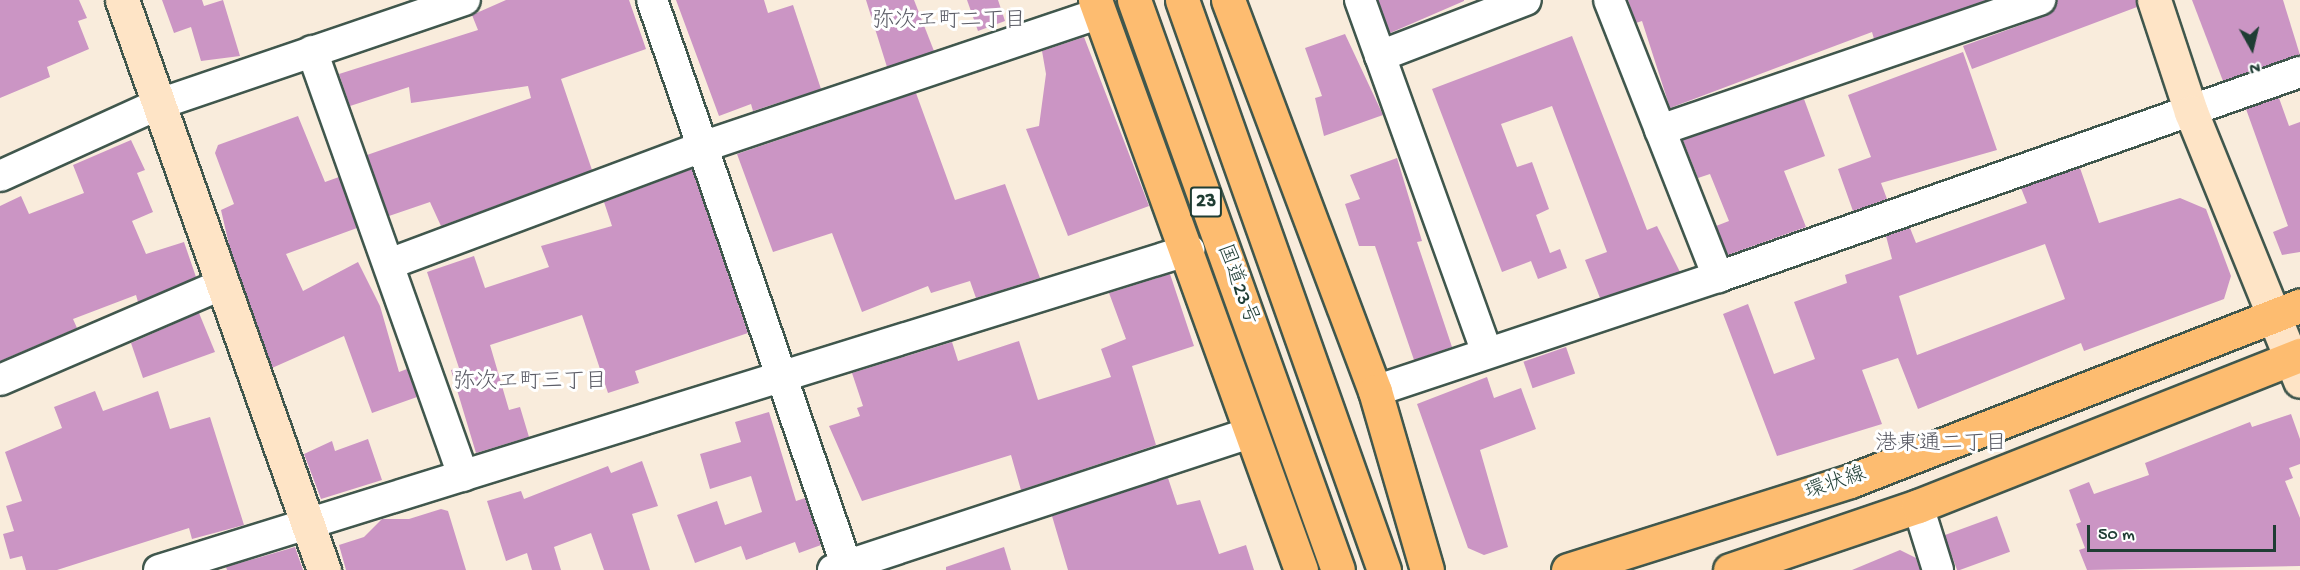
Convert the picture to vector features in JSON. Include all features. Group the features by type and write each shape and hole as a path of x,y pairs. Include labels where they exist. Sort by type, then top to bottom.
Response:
{"main road":[{"name":"国道23号","path":"1134,0 1338,570"},
{"name":"国道23号","path":"1182,0 1384,570"},
{"path":"1228,0 1374,391 1427,570"},
{"path":"1098,7 1189,250 1301,570"},
{"name":"環状線","path":"1568,570 1850,481 2288,310"},
{"path":"1730,570 1786,562 1918,506 2297,364"}],"street":[{"path":"122,0 324,570"},
{"path":"0,176 159,104 465,0"},
{"path":"652,0 843,569 1252,432"},
{"path":"1360,0 1486,353"},
{"path":"1380,56 1526,0"},
{"path":"1609,0 1718,278"},
{"path":"1660,130 2040,0"},
{"path":"2154,0 2191,112 2288,310 2297,364"},
{"path":"389,264 702,147 1098,7"},
{"path":"312,51 462,476"},
{"path":"1374,391 1718,278 2300,72"},
{"path":"159,570 462,476 779,382 1189,250"},
{"path":"0,380 223,284"},
{"path":"1918,506 1938,570"}],"building":[{"path":"0,0 79,0 87,18 78,21 89,49 47,67 50,77 0,98"},
{"path":"162,0 202,0 204,6 223,0 240,56 201,61 191,27 174,33"},
{"path":"506,0 629,0 646,49 561,79 592,170 441,226 430,202 389,216 367,155 531,98 528,86 411,103 409,87 350,106 339,74 478,30 472,15"},
{"path":"676,0 764,0 768,13 793,5 821,89 753,111 751,104 719,116"},
{"path":"866,0 914,0 934,51 887,67"},
{"path":"967,0 998,0 1005,21 978,31"},
{"path":"1378,0 1464,0 1464,1 1390,33"},
{"path":"1628,0 1987,0 1874,39 1872,32 1670,108 1642,21 1636,23"},
{"path":"2057,0 2136,0 2137,7 1972,69 1963,46 2046,16"},
{"path":"2192,0 2283,0 2300,55 2223,81"},
{"path":"1345,34 1383,115 1324,136 1315,98 1322,96 1305,48"},
{"path":"1572,36 1647,230 1657,226 1680,272 1600,298 1585,260 1607,252 1552,106 1501,124 1517,167 1532,162 1549,209 1536,215 1550,253 1560,249 1567,268 1538,279 1531,261 1502,272 1432,89"},
{"path":"1084,37 1149,206 1068,236 1026,129 1039,126 1046,74 1042,51"},
{"path":"1963,52 1997,150 1881,183 1887,199 1853,211 1838,169 1871,157 1848,95"},
{"path":"916,93 955,200 1005,184 1040,278 976,298 970,281 931,293 928,286 862,312 832,233 773,252 737,154"},
{"path":"2279,98 2289,126 2300,122 2300,252 2282,255 2273,232 2288,226 2246,109"},
{"path":"1804,99 1825,156 1784,171 1806,227 1728,255 1716,226 1729,221 1710,174 1698,178 1683,140"},
{"path":"298,116 325,182 339,177 357,228 286,254 303,291 358,262 380,306 399,372 407,369 417,397 372,413 344,336 272,368 230,249 221,210 234,204 215,153 218,145"},
{"path":"131,140 145,170 137,173 153,212 132,221 146,254 184,242 196,277 138,302 136,295 73,319 77,328 0,361 0,206 21,196 29,214 84,193 73,165"},
{"path":"1397,158 1422,241 1417,242 1452,347 1414,360 1375,246 1359,246 1345,204 1360,199 1350,175"},
{"path":"2080,168 2099,223 2180,198 2206,209 2231,276 2224,299 2084,351 2081,343 1918,409 1898,358 1862,370 1882,424 1777,456 1723,314 1748,304 1774,374 1815,359 1794,302 1847,283 1845,275 1892,259 1886,236 1910,228 1916,243 2027,203 2021,188","holes":["2045,244 2065,299 1917,355 1899,296"]},
{"path":"692,169 748,333 635,371 639,383 608,393 582,315 490,345 509,410 520,407 529,437 476,453 451,370 459,368 427,272 474,256 485,288 549,267 541,246 612,226 604,202"},
{"path":"1170,274 1194,346 1132,366 1156,445 1021,490 1011,455 862,501 829,426 860,416 857,408 863,406 852,373 952,342 958,361 1019,341 1038,400 1111,377 1101,349 1126,339 1109,293"},
{"path":"199,313 215,352 143,378 131,343"},
{"path":"1566,347 1575,373 1533,388 1523,362"},
{"path":"1487,377 1494,398 1521,388 1536,429 1480,450 1508,547 1484,555 1468,548 1417,404"},
{"path":"95,391 103,411 158,391 170,429 210,417 244,525 192,539 189,528 57,570 26,570 22,556 10,559 3,534 14,531 6,506 22,501 5,452 62,428 54,407"},
{"path":"769,412 796,501 805,498 821,545 799,553 795,542 746,560 741,546 695,563 677,515 717,501 725,525 762,512 751,476 710,489 700,454 741,442 735,422"},
{"path":"2291,414 2300,439 2300,464 2289,468 2293,478 2285,481 2300,518 2300,566 2087,570 2079,550 2085,548 2076,524 2081,522 2069,490 2089,482 2094,494 2149,475 2145,463 2250,422 2252,427"},
{"path":"368,439 382,480 321,499 304,454 332,441 335,451"},
{"path":"642,461 658,506 632,514 650,570 604,570 591,533 554,547 561,570 532,570 527,553 506,561 487,501 521,491 524,499 608,466 611,473"},
{"path":"1168,478 1177,505 1200,500 1219,554 1246,545 1254,570 1068,570 1052,516"},
{"path":"441,509 448,511 466,570 346,570 339,545 364,537 382,519 409,519"},
{"path":"1997,516 2010,552 1957,570 1944,535"},
{"path":"295,547 303,570 227,570 226,567"},
{"path":"1004,547 1011,570 946,570 946,567"},
{"path":"1900,550 1916,558 1920,570 1852,570"}],"district":[{"name":"弥次ヱ町二丁目","path":"949,23"},
{"name":"弥次ヱ町三丁目","path":"530,384"},
{"name":"港東通二丁目","path":"1941,446"}]}
